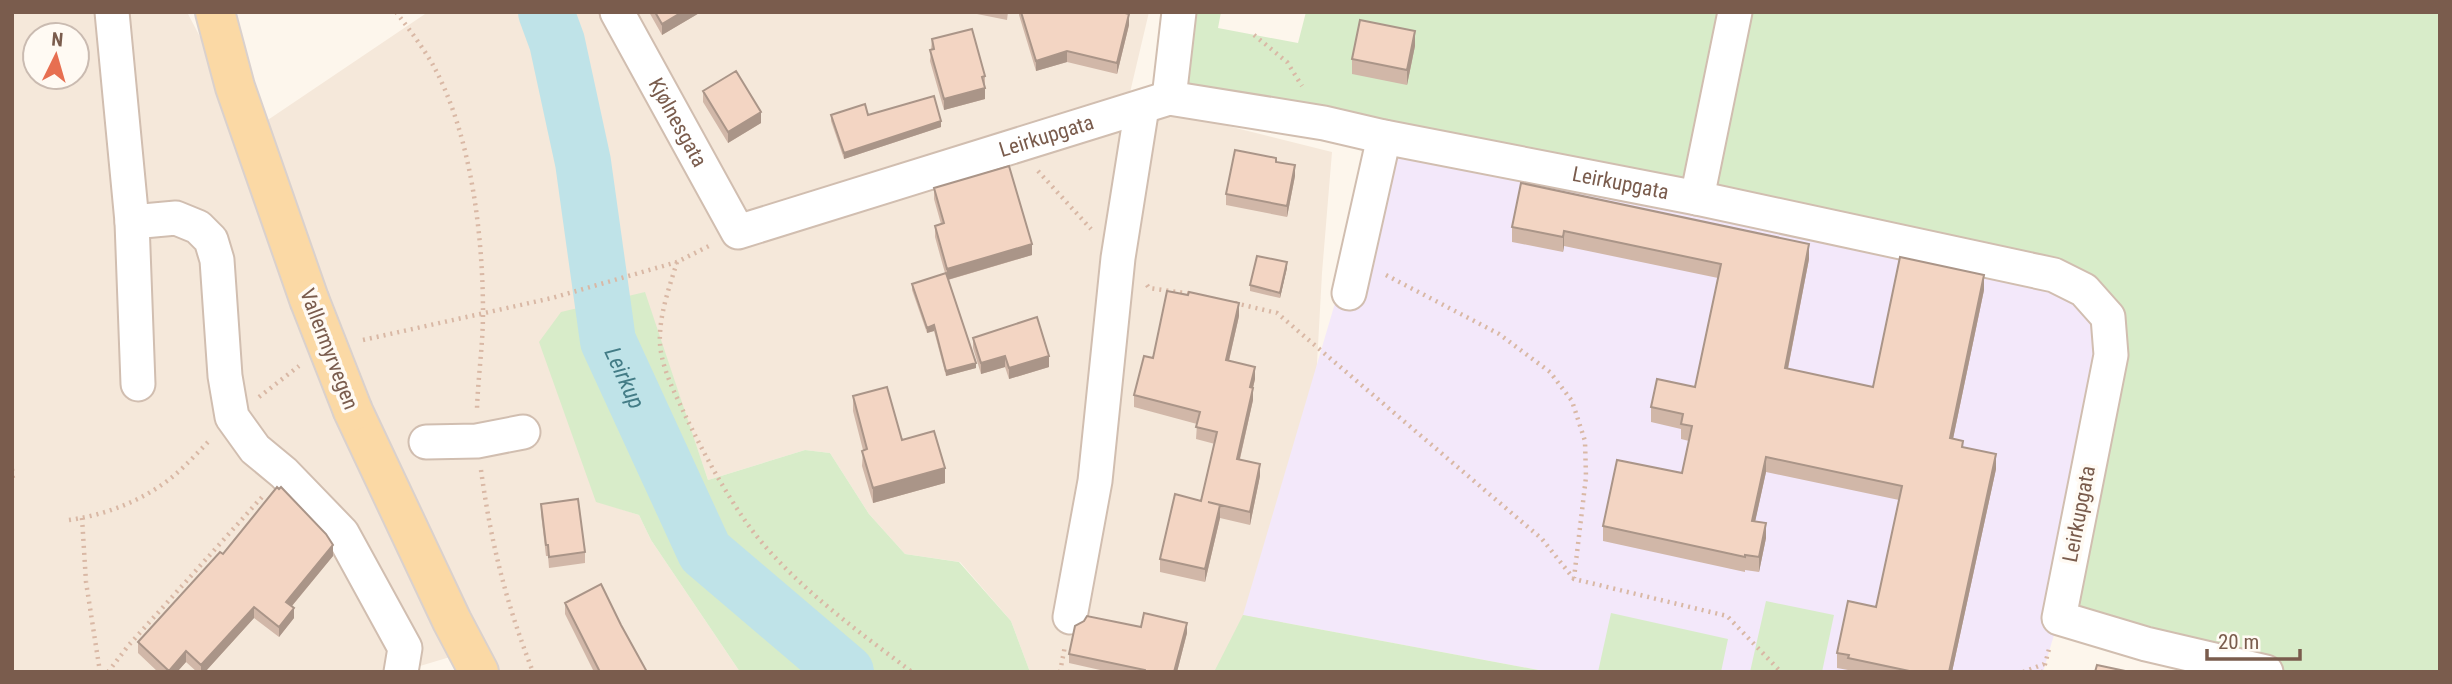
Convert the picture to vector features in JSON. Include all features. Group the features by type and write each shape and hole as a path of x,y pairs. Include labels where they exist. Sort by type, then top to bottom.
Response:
{"main road":[{"name":"Vallermyrvegen","path":"215,12 235,87 309,299 353,411 452,621 479,672"}],"street":[{"path":"113,12 132,222 138,384"},
{"name":"Kjølnesgata","path":"617,12 738,233"},
{"path":"1070,617 1095,481 1118,258 1179,12"},
{"path":"1697,198 1735,12"},
{"name":"Leirkupgata","path":"738,233 1155,102 1324,123 1697,198 2054,275 2084,290 2108,317 2111,355 2059,618 2146,644 2266,672"},
{"path":"1349,293 1384,137"},
{"path":"132,222 176,218 198,227 211,240 217,260 225,376 232,417 255,449 284,473 342,533 405,649 401,672"},
{"path":"426,442 477,441 523,432"}],"path":[{"path":"396,12 433,66 456,122 473,194 480,238 483,315 477,441 498,569 533,672"},
{"path":"1254,35 1287,62 1324,123"},
{"path":"1014,145 1149,288 1201,296"},
{"path":"356,343 420,326 483,315 552,298 677,262 738,233"},
{"path":"1356,259 1499,334 1550,372 1572,401 1585,440 1586,477 1574,579"},
{"path":"677,262 660,334 661,352 673,389 710,462 747,522 798,580 912,672"},
{"path":"1226,302 1277,313 1542,539 1574,579 1727,616 1782,671"},
{"path":"69,520 117,508 146,495 172,478 232,417 300,365"},
{"path":"12,469 13,479"},
{"path":"108,672 128,646 284,473"},
{"path":"82,518 86,582 100,672"},
{"path":"2024,672 2044,664"}],"shaded area":[{"path":"12,12 187,12 250,132 428,12 1149,12 1128,101 1332,152 1322,273 1308,527 1270,672 1030,672 1011,621 960,562 905,554 869,514 830,453 805,450 708,480 644,292 596,501 639,515 651,540 740,672 469,672 450,657 400,672 12,672"},
{"path":"1384,137 2084,290 2111,355 2059,618 2043,672 1549,672 1243,615"}],"green space":[{"path":"1179,12 1221,12 1218,28 1298,43 1306,12 2440,12 2440,672 2266,672 2059,618 2111,355 2084,290 1169,98"},
{"path":"645,292 708,480 805,450 830,453 869,514 905,554 959,562 1011,621 1030,672 740,672 651,540 639,515 596,502 539,342 561,312"},
{"path":"1766,601 1834,615 1822,672 1750,672"},
{"path":"1611,613 1728,639 1721,672 1598,672"},
{"path":"1243,615 1549,672 1214,672"}],"building":[{"path":"655,12 682,12 662,24"},
{"path":"1021,12 1126,12 1129,14 1117,63 1067,51 1036,61"},
{"path":"1360,20 1415,31 1407,70 1352,59"},
{"path":"972,29 985,76 982,77 985,88 944,99 930,50 934,49 932,39"},
{"path":"736,71 761,112 728,132 703,91"},
{"path":"934,96 941,121 844,153 831,115 865,104 868,115"},
{"path":"1235,150 1276,158 1276,162 1295,165 1287,206 1226,194"},
{"path":"1009,166 1032,244 947,269 935,226 944,223 934,188"},
{"path":"1521,183 1809,244 1785,368 1873,387 1900,257 1984,275 1950,438 1963,441 1962,447 1996,454 1949,672 1914,672 1848,658 1849,655 1837,653 1848,601 1876,607 1902,486 1766,457 1752,521 1766,523 1759,557 1745,557 1603,526 1617,460 1682,473 1692,426 1681,424 1683,414 1651,407 1657,379 1695,387 1721,264 1564,231 1563,237 1512,227"},
{"path":"1257,256 1287,262 1280,293 1250,285"},
{"path":"946,273 976,363 946,371 934,325 927,328 912,284"},
{"path":"1167,291 1188,295 1189,292 1239,303 1226,360 1255,367 1237,459 1260,464 1250,512 1208,502 1220,505 1205,569 1160,559 1175,494 1201,501 1217,432 1196,427 1200,412 1134,395 1144,356 1153,358"},
{"path":"1037,317 1049,356 1009,368 1005,356 981,363 973,338"},
{"path":"887,387 902,440 934,431 945,468 873,488 862,451 867,449 853,396"},
{"path":"277,487 281,487 326,534 333,545 286,602 294,608 279,627 254,607 201,665 186,651 169,671 138,642 220,552 223,554"},
{"path":"578,499 585,552 549,557 541,504"},
{"path":"601,584 647,672 600,672 565,603"},
{"path":"1144,613 1187,623 1174,672 1145,672 1069,654 1075,626 1087,616 1141,627"},
{"path":"2097,665 2130,672 2095,672"}],"waterway":[{"name":"Leirkup","path":"546,12 557,42 583,162 608,341 705,552 846,672"}]}
